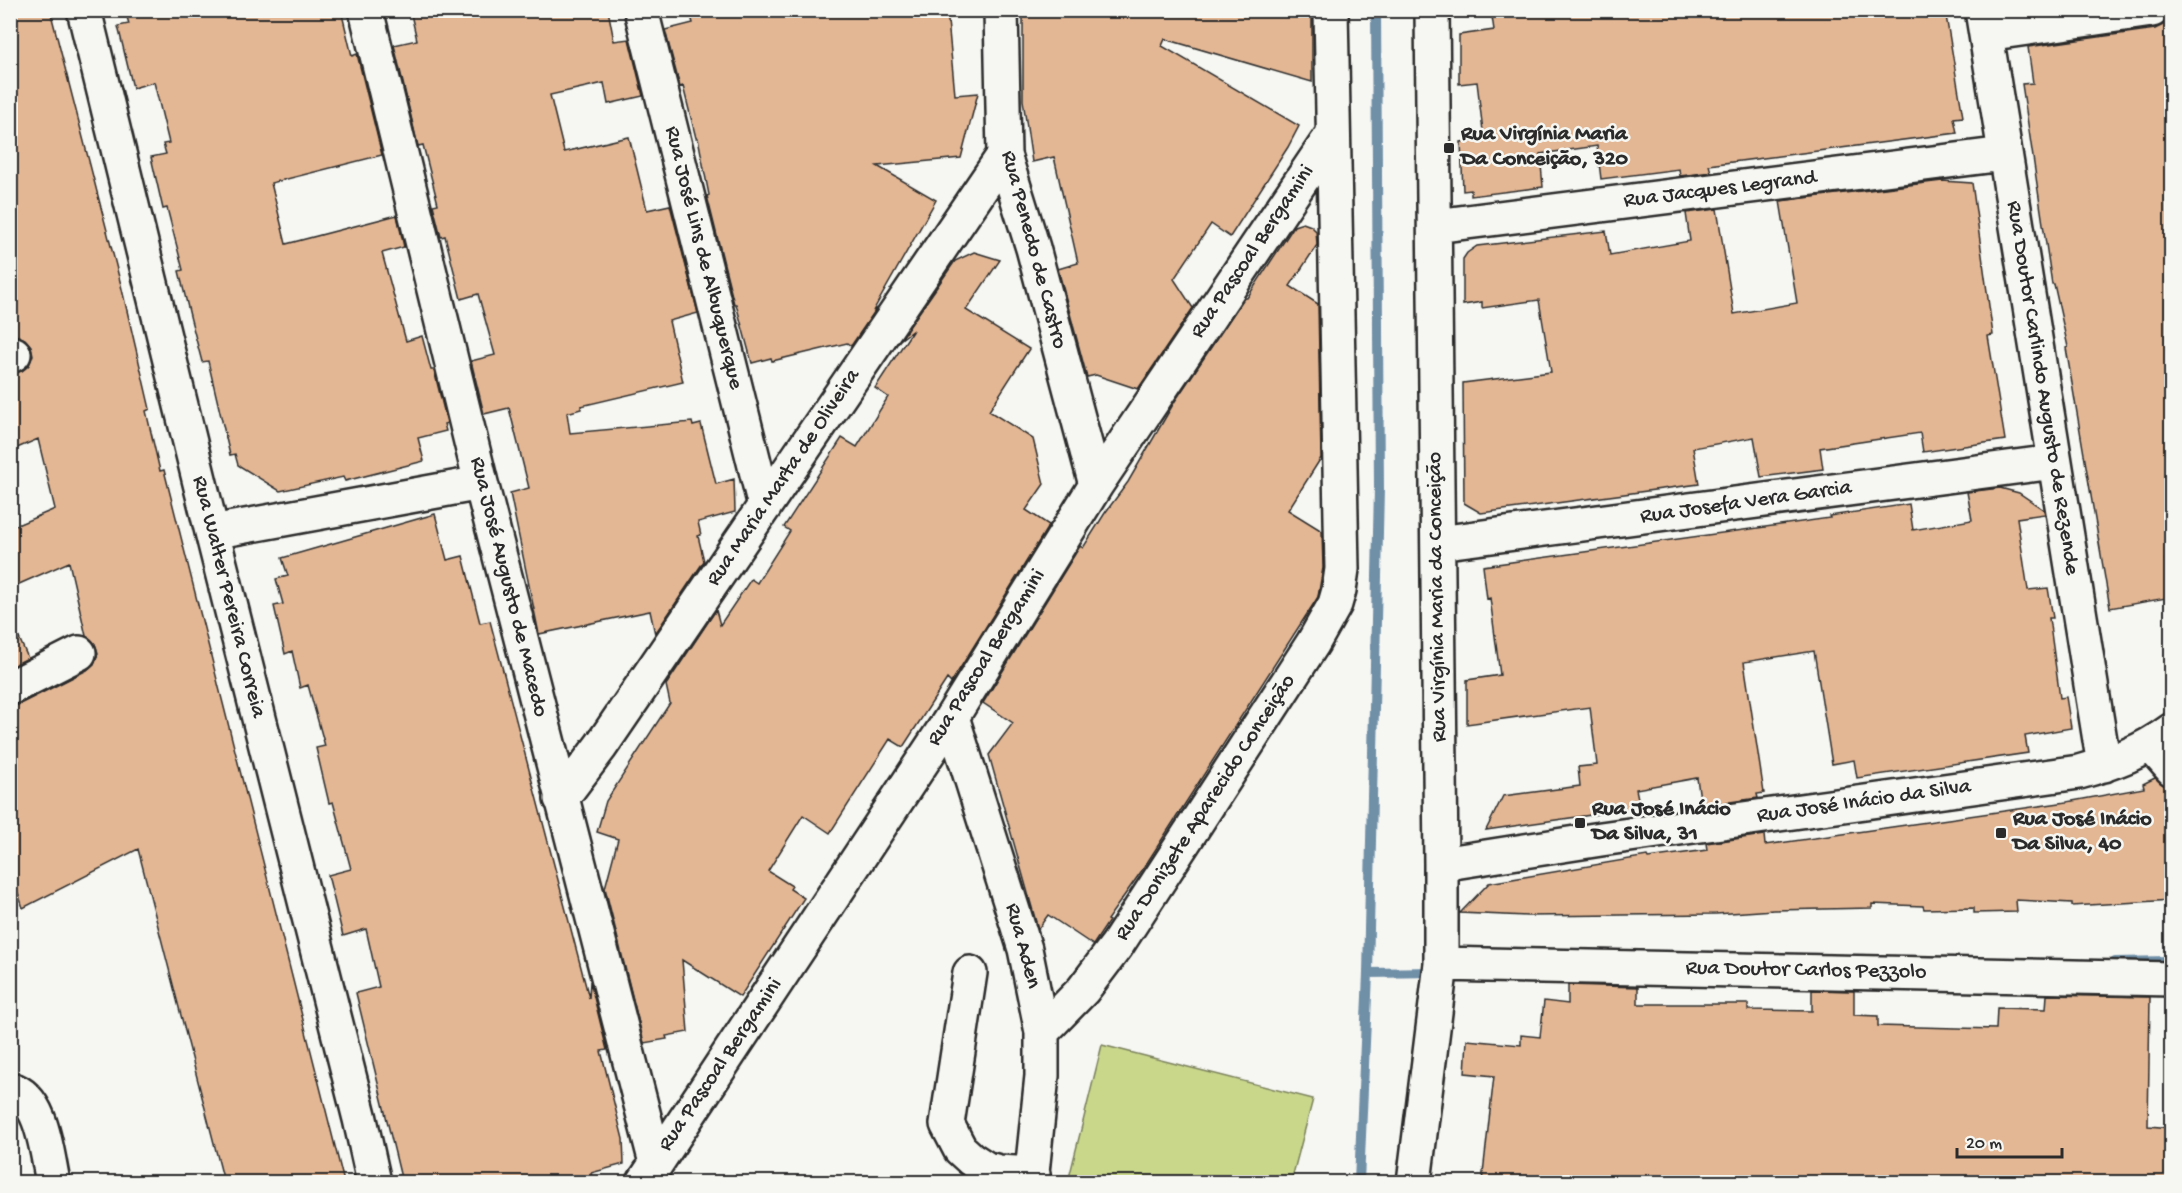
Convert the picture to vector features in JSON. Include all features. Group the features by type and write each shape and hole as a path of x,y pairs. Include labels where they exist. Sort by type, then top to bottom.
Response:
{"street":[{"name":"Rua Walter Pereira Correia","path":"84,10 374,1182"},
{"name":"Rua José Augusto de Macedo","path":"366,10 481,483 561,799 650,1172"},
{"name":"Rua José Lins de Albuquerque","path":"641,10 765,506"},
{"name":"Rua Penedo de Castro","path":"1001,10 1004,155 1033,248 1096,484"},
{"path":"1331,10 1332,135"},
{"name":"Rua Virgínia Maria da Conceição","path":"1414,1182 1441,964 1432,10"},
{"path":"1984,22 2152,10"},
{"name":"Rua Doutor Carlindo Augusto de Rezende","path":"1984,22 2104,765"},
{"name":"Rua Pascoal Bergamini","path":"650,1172 952,717 1096,484 1332,135"},
{"name":"Rua Donizete Aparecido Conceição","path":"1042,1032 1083,990 1117,945 1313,643 1335,604 1342,569 1332,135"},
{"name":"Rua Jacques Legrand","path":"1435,226 2004,154"},
{"name":"Rua Maria Marta de Oliveira","path":"561,799 601,746 1004,155"},
{"name":"Rua Josefa Vera Garcia","path":"1438,543 2054,462"},
{"path":"212,532 481,483"},
{"path":"10,688 79,653"},
{"name":"Rua Aden","path":"952,717 1025,949 1042,1032 1042,1076 1032,1178"},
{"name":"Rua José Inácio da Silva","path":"1441,864 1601,839 2079,772 2165,748"},
{"name":"Rua Doutor Carlos Pezzolo","path":"1441,964 2172,979"},
{"path":"970,973 947,1124 960,1149 985,1168 1032,1178"},
{"path":"10,1089 30,1102 40,1123 53,1182"}],"green space":[{"path":"1102,1045 1313,1099 1291,1182 1068,1182"}],"building":[{"path":"10,10 50,10 121,285 150,409 146,411 160,471 164,470 344,1182 224,1182 138,849 23,908 10,868 10,706 18,705 87,670 95,663 98,653 95,644 86,636 69,562 10,588 10,528 55,509 38,439 10,451 10,374 22,371 29,365 33,355 31,346 25,339 16,335 10,336"},
{"path":"125,10 341,10 352,56 357,54 382,155 271,183 286,244 397,215 404,247 382,253 406,341 422,336 431,370 434,370 447,423 444,424 446,431 418,438 424,461 345,481 343,477 280,491 238,465 235,454 230,455 208,361 202,362 179,271 183,270 167,208 163,209 151,157 166,154 163,144 169,143 154,82 133,88 118,26 129,24"},
{"path":"410,10 608,10 614,41 629,39 643,96 608,104 604,83 550,95 564,152 629,137 647,210 670,205 698,313 669,321 683,382 581,406 581,409 567,413 570,433 692,422 693,426 701,424 716,484 734,479 735,512 698,522 701,535 698,536 704,561 655,634 650,611 539,634 510,493 529,488 509,408 484,414 471,361 495,355 478,294 461,299 445,236 441,237 433,205 438,204 423,145 418,146 394,45 417,40"},
{"path":"715,10 947,10 955,95 978,93 961,158 877,166 936,200 873,311 877,308 851,346 847,343 772,361 771,358 752,363 736,304 734,304 707,196 709,195 698,138 696,138 683,86 680,87 665,30 693,23 691,16"},
{"path":"1023,10 1312,10 1312,82 1165,39 1162,46 1299,126 1230,237 1211,224 1174,279 1193,308 1138,389 1096,375 1087,377 1058,269 1078,263 1054,157 1032,162 1023,100"},
{"path":"1491,10 1945,10 1963,117 1954,118 1957,133 1709,165 1711,172 1680,176 1679,169 1601,179 1597,146 1540,154 1543,187 1471,196 1471,190 1463,191 1461,142 1484,139 1477,82 1459,84 1459,35 1494,30"},
{"path":"2172,17 2172,95 2165,96 2172,133 2172,558 2165,559 2172,597 2110,608 2066,348 2068,347 2054,284 2052,284 2022,84 2033,83 2028,47 2155,29"},
{"path":"1942,181 1972,183 1993,335 1988,336 2005,440 1923,452 1920,433 1820,448 1823,469 1761,477 1754,437 1693,448 1699,484 1481,513 1464,503 1463,383 1551,372 1539,300 1482,308 1482,302 1463,305 1463,259 1477,246 1606,231 1610,255 1690,241 1686,213 1717,209 1734,314 1797,303 1780,201"},
{"path":"1303,223 1316,231 1317,245 1290,286 1318,304 1321,458 1288,510 1322,531 1323,568 1318,597 1143,869 1107,920 1109,921 1093,945 1048,915 1038,929 989,755 1013,723 983,703 1080,546 1083,548 1128,482 1175,401 1294,226"},
{"path":"974,252 1000,260 966,310 1029,349 989,411 1033,439 1044,484 1026,510 1049,525 951,683 947,679 903,747 890,739 830,833 803,815 768,871 792,886 790,889 804,898 740,997 682,960 688,1032 644,1043 605,888 618,839 597,832 606,801 670,703 666,685 716,610 720,625 751,579 757,583 790,531 784,527 842,438 857,447 888,397 875,388 913,330 900,340 955,261"},
{"path":"2000,488 2019,493 2044,510 2045,514 2017,518 2028,590 2048,588 2053,618 2049,618 2060,698 2066,697 2071,728 2025,736 2028,753 1857,778 1854,760 1832,764 1814,651 1744,662 1764,793 1757,794 1758,798 1701,806 1697,778 1636,789 1640,808 1486,830 1503,796 1580,786 1578,767 1597,765 1590,707 1467,724 1467,680 1500,675 1490,598 1487,599 1483,566 1830,518 1829,516 1909,504 1913,530 1972,520 1967,492"},
{"path":"435,514 447,560 463,556 480,623 490,621 589,998 590,981 607,1050 601,1051 623,1139 624,1164 591,1173 593,1182 402,1182 356,993 379,987 366,929 343,936 328,875 351,869 333,802 329,803 316,748 325,746 308,685 300,688 292,651 285,654 274,606 283,604 276,579 288,576 282,558"},
{"path":"10,618 28,658 10,667"},
{"path":"2155,778 2165,786 2172,787 2172,900 2072,906 2072,903 2016,900 2017,912 1974,913 1974,908 1924,909 1923,906 1872,904 1872,908 1716,914 1527,916 1460,913 1489,883 1647,856 1648,858 1707,850 1706,843 1764,835 1765,845 2067,802 2144,788 2143,784"},
{"path":"1568,985 1638,987 1638,1004 1748,1004 1748,1010 1812,1011 1812,990 1854,991 1854,1015 1878,1016 1878,1026 1996,1029 1997,1008 2046,1009 2047,995 2150,997 2148,1126 2172,1128 2172,1182 1482,1182 1494,1076 1465,1073 1467,1040 1521,1045 1521,1035 1540,1037 1544,1001 1568,1004"}],"waterway":[{"path":"1359,1182 1368,973 1379,488 1376,10"},
{"path":"2115,962 2172,961"},
{"path":"1368,973 1436,972"}],"place":[{"name":"Rua Virgínia Maria Da Conceição, 320","path":"1449,148"},
{"name":"Rua José Inácio Da Silva, 31","path":"1580,823"},
{"name":"Rua José Inácio Da Silva, 40","path":"2001,833"}]}
